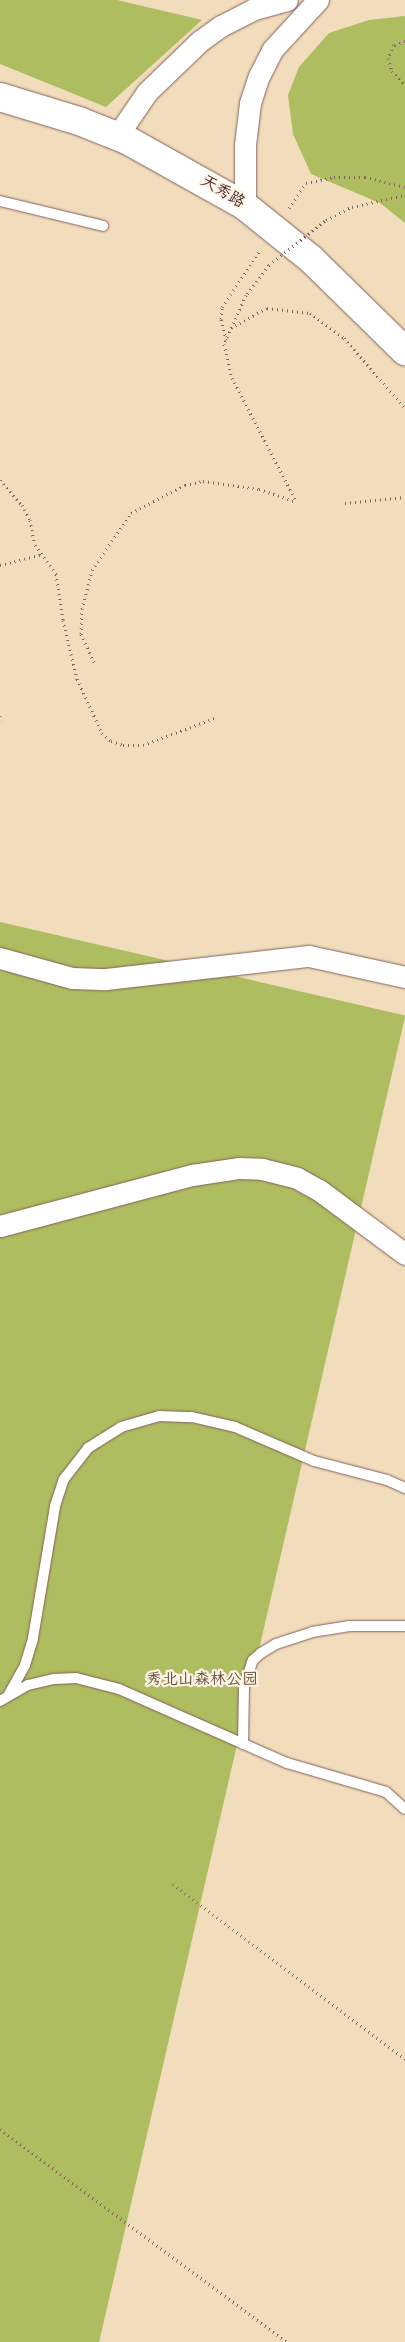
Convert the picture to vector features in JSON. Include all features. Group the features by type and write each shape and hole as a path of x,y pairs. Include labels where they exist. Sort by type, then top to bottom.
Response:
{"main road":[{"name":"天秀路","path":"0,97 117,136 245,206 311,259 405,351"}],"street":[{"path":"117,136 147,92 200,41 221,26 254,9 287,0"},
{"path":"245,206 246,136 250,103 259,76 272,50 318,0"},
{"path":"0,958 72,978 106,979 309,956 405,977"},
{"path":"0,1226 192,1175 239,1168 262,1169 297,1178 319,1190 405,1254"}],"lane":[{"path":"0,200 103,226"},
{"path":"4,1699 25,1664 33,1638 55,1506 64,1479 88,1448 121,1427 159,1416 192,1416 235,1427 314,1461 387,1480 405,1488"},
{"path":"243,1744 244,1687 253,1660 260,1653 276,1644 312,1632 350,1626 405,1626"},
{"path":"4,1699 28,1685 76,1678 119,1688 287,1763 386,1792 405,1809"}],"path":[{"path":"405,40 394,44 388,58 392,70 405,85"},
{"path":"94,662 81,634 82,609 92,570 120,524 131,512 185,484 203,481 260,490 296,502 232,378 221,319 222,307 306,183 345,175 405,187"},
{"path":"226,340 246,295 269,265 326,220 352,207 405,195"},
{"path":"230,329 267,308 310,313 344,338 405,408"},
{"path":"0,480 22,505 30,520 35,545 56,574 63,620 77,679 92,716 110,741 143,745 215,718"},
{"path":"345,503 405,497"},
{"path":"0,565 43,554"},
{"path":"0,716 2,721"},
{"path":"173,1884 405,2059"},
{"path":"0,2130 287,2342"}],"green space":[{"path":"0,0 117,0 202,20 106,107 0,64"},
{"path":"405,16 405,223 380,203 311,174 293,134 288,95 299,67 329,33 369,20"},
{"name":"秀北山森林公园","path":"0,922 405,1016 99,2342 0,2342"}]}
